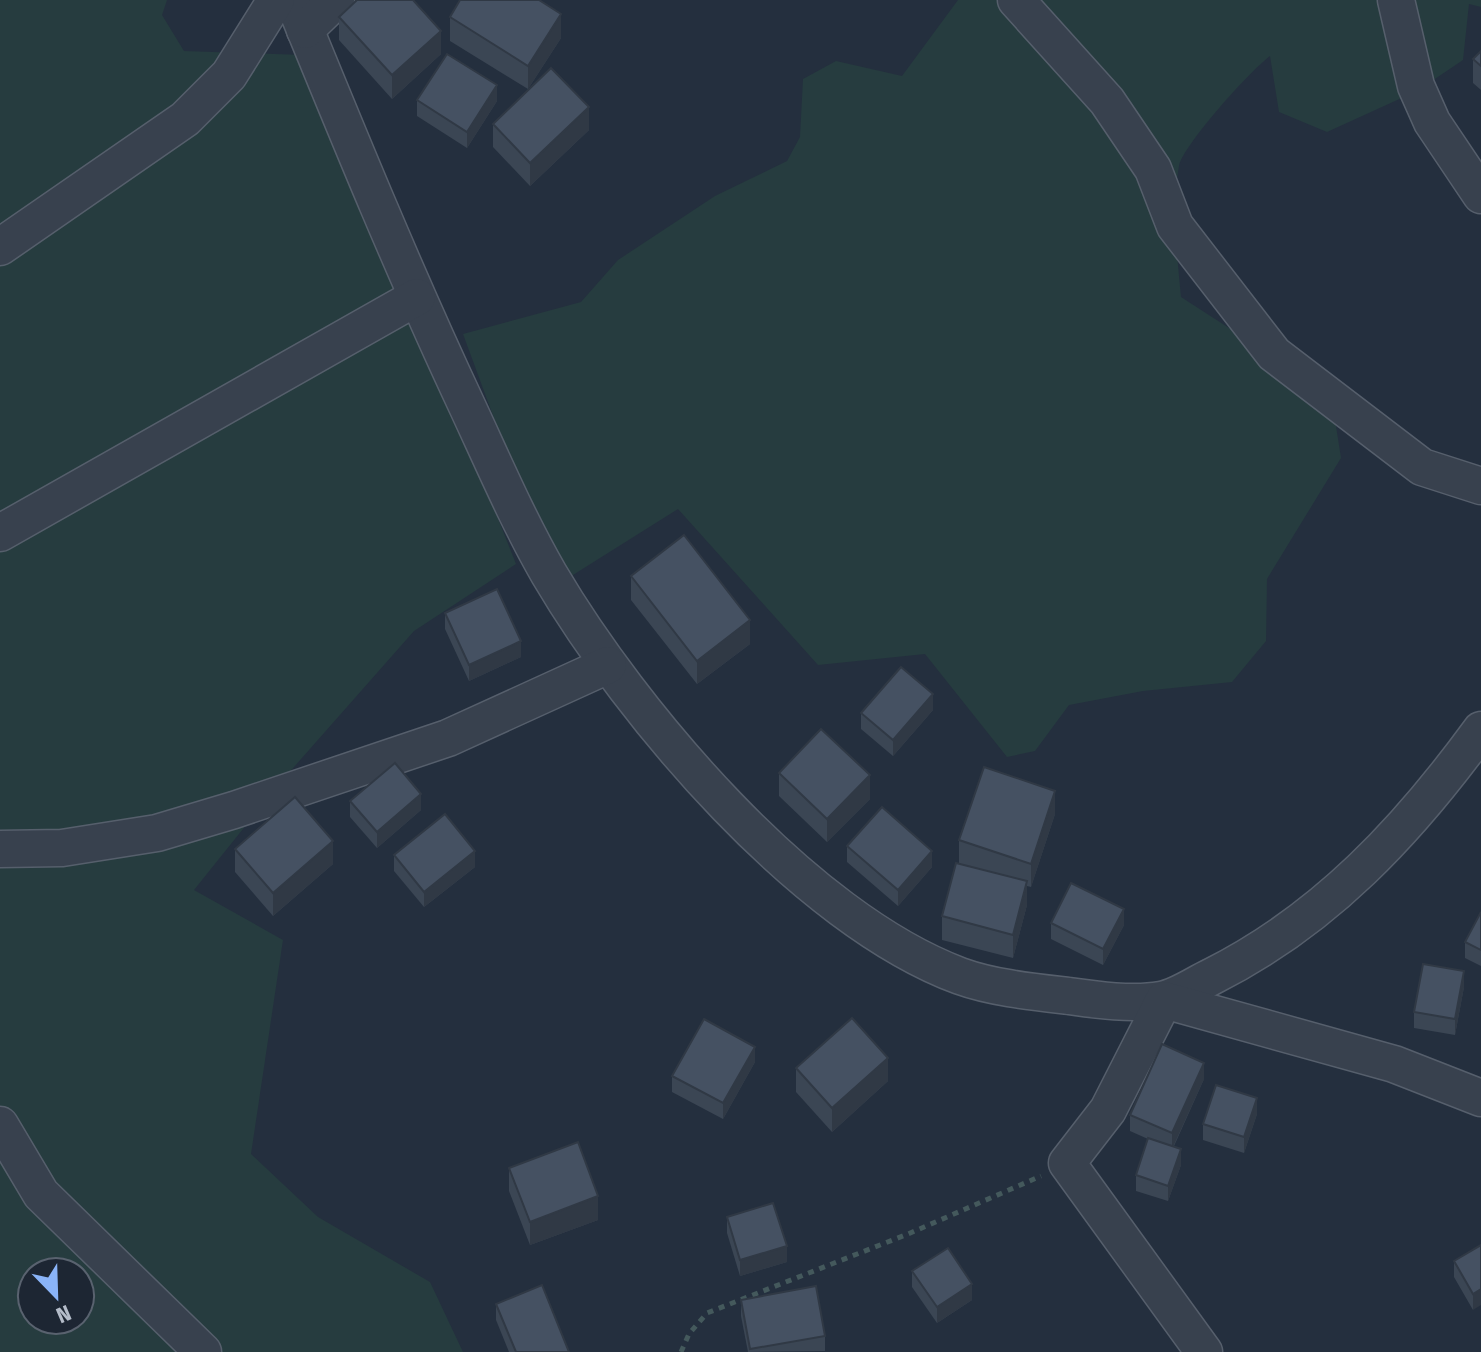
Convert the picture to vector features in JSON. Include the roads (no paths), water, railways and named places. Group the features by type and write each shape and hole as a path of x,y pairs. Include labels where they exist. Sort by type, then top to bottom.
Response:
{"street":[{"path":"0,247 185,119 229,75 276,0"},
{"path":"336,0 299,15 417,297 505,494 550,576 608,665 738,817 810,884 884,937 960,976 1035,992 1094,999 1164,1000 1394,1064 1481,1098"},
{"path":"1016,0 1107,101 1153,169 1175,226 1274,354 1422,467 1481,486"},
{"path":"1396,0 1421,98 1432,122 1481,195"},
{"path":"0,533 417,297"},
{"path":"0,849 62,848 157,833 234,810 448,738 608,665"},
{"path":"1204,1352 1067,1163 1108,1110 1164,1000 1240,962 1331,897 1379,856 1429,801 1481,730"},
{"path":"0,1125 41,1194 203,1352"}]}
